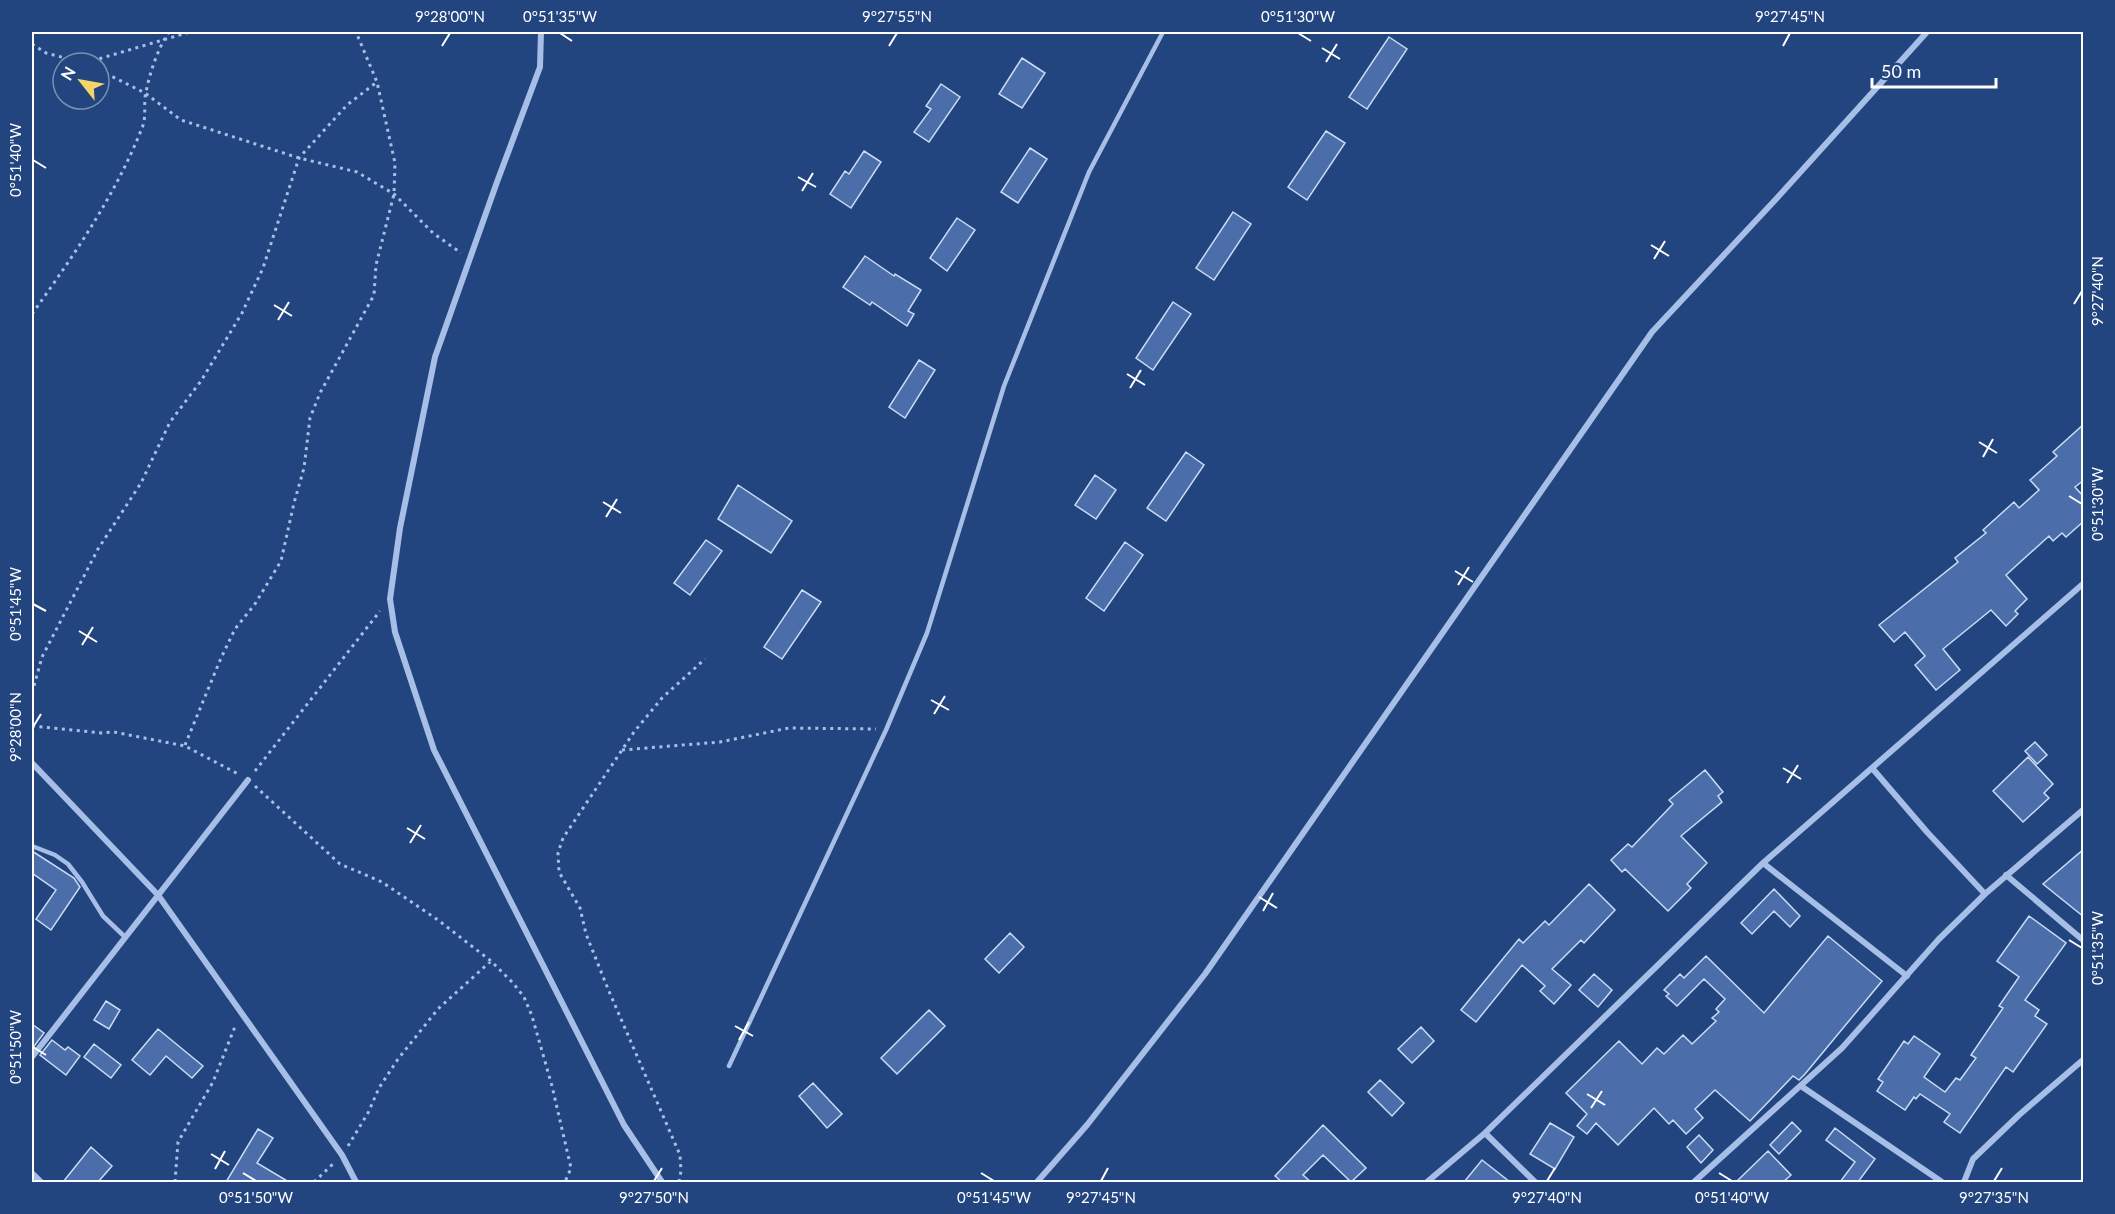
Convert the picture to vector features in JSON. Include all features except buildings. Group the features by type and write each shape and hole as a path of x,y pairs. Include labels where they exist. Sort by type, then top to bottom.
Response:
{"street":[{"path":"541,32 540,67 435,357 400,528 390,599 395,632 434,750 624,1125 662,1182"},
{"path":"1037,1182 1087,1125 1205,974 1652,332 1927,32"},
{"path":"1427,1182 1485,1133 1763,863 2084,583"},
{"path":"32,763 158,895 342,1155 356,1182"},
{"path":"1872,768 1985,894"},
{"path":"32,1057 248,780"},
{"path":"1694,1182 1842,1048 1939,939 1985,894 2084,809"},
{"path":"1763,863 1907,975"},
{"path":"2006,875 2084,941"},
{"path":"1964,1182 1973,1159 2019,1115 2084,1059"},
{"path":"1801,1086 1942,1182"},
{"path":"1485,1133 1535,1182"},
{"path":"32,1173 41,1182"}],"lane":[{"path":"729,1066 886,730 927,633 1004,386 1089,172 1162,32"},
{"path":"32,846 55,855 68,864 82,882 102,916 125,937"}],"path":[{"path":"32,314 72,259 108,202 144,125 145,93 169,32"},
{"path":"111,55 190,32"},
{"path":"185,746 235,629 255,604 281,561 304,468 310,418 320,393 374,295 376,265 394,194 395,163 377,82 356,32"},
{"path":"32,44 51,54"},
{"path":"111,76 145,93 181,120 299,158 357,172 394,194 434,233 470,259"},
{"path":"32,693 42,657 98,549 141,483 170,422 201,381 242,313 263,268 299,158 347,105 377,82"},
{"path":"248,780 390,599"},
{"path":"679,1182 680,1155 608,989 586,934 580,908 559,872 558,853 563,838 622,750 662,698 705,659"},
{"path":"32,726 102,733 114,732 185,746 248,780 339,864 382,882 438,920 491,961 524,997 532,1017 552,1086 571,1168 565,1182"},
{"path":"622,750 720,742 789,728 886,730"},
{"path":"314,1182 342,1155 398,1059 438,1009 491,961"},
{"path":"175,1182 178,1142 213,1082 229,1037 241,1013"}]}
